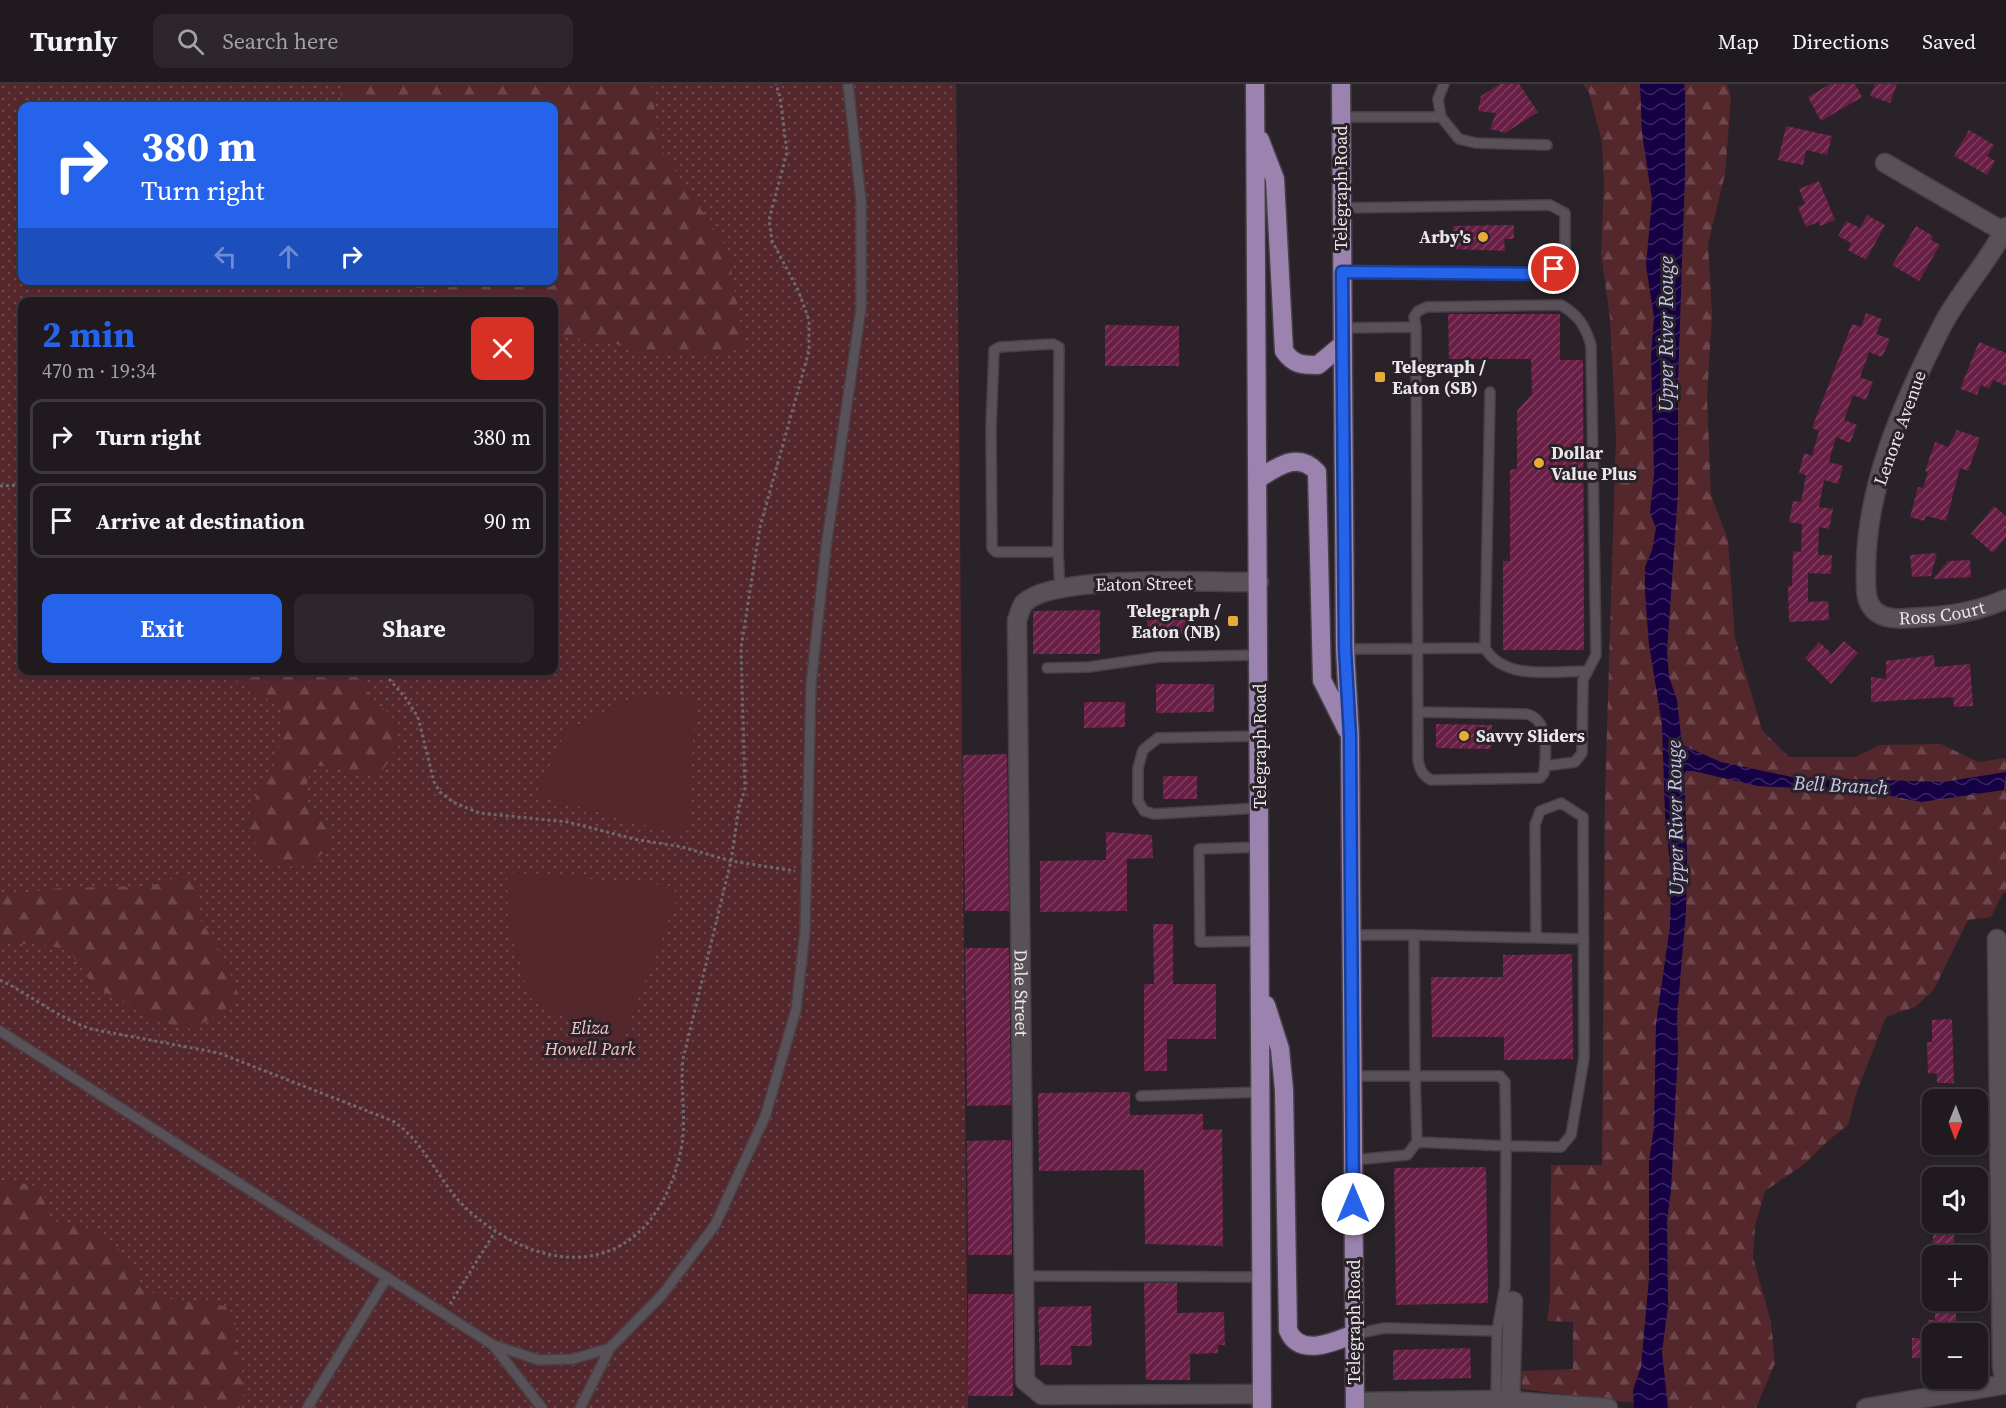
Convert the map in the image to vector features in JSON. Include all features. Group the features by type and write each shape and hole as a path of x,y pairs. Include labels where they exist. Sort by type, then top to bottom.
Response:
{"main road":[{"name":"Telegraph Road","path":"1255,84 1260,655 1262,1401"},
{"name":"Telegraph Road","path":"1341,84 1345,649 1350,736 1355,1405"},
{"path":"1256,127 1275,179 1284,351 1290,360 1299,364 1318,365 1343,336"},
{"path":"1258,479 1282,464 1296,461 1309,463 1317,472 1322,680 1350,736"},
{"path":"1261,989 1280,1050 1284,1090 1288,1330 1297,1343 1312,1347 1354,1334"}],"street":[{"path":"1885,163 2005,230"},
{"name":"Lenore Avenue","path":"1876,612 1867,598 1866,554 1869,524 1879,482 1911,387 1954,306 2005,230"},
{"name":"Eaton Street","path":"1031,599 1060,589 1109,583 1259,582"},
{"name":"Dale Street","path":"1031,599 1023,604 1017,620 1025,1381 1033,1390 1042,1395 1118,1394 1262,1401"},
{"name":"Ross Court","path":"1876,612 1890,618 1931,617 1965,612 2006,599"},
{"path":"1866,1408 2005,1384 2002,1365 1997,939"},
{"path":"1505,1403 1513,1301"},
{"path":"1355,1405 1505,1403 1608,1408"}],"lane":[{"path":"580,1408 610,1348 662,1294 715,1226 765,1117 796,1010 805,931 811,684 826,547 861,308 861,201 849,84"},
{"path":"1444,84 1438,99 1441,117 1459,139 1476,143 1547,145"},
{"path":"1341,117 1441,117"},
{"path":"1342,208 1550,205 1565,213 1565,265 1542,274 1342,272"},
{"path":"1418,712 1530,715 1543,724 1544,773 1540,778 1431,780 1423,775 1418,760 1418,712 1419,648 1416,327 1414,317 1418,311 1427,307 1561,305 1576,314 1586,328 1591,345 1596,655 1583,680 1582,753 1575,762 1545,766"},
{"path":"1343,336 1416,327"},
{"path":"1058,552 996,552 992,548 994,350 1000,347 1053,344 1059,347 1058,552 1060,589"},
{"path":"1490,392 1485,648 1498,664 1510,670 1587,671"},
{"path":"1345,649 1485,648"},
{"path":"1047,668 1089,667 1158,657 1260,655"},
{"path":"1260,736 1158,738 1143,750 1138,768 1138,801 1144,811 1154,814 1260,808"},
{"path":"1418,1142 1561,1146 1571,1135 1584,1058 1583,818 1561,803 1540,811 1534,825 1536,938"},
{"path":"1260,847 1199,849 1200,942 1260,941"},
{"path":"1352,935 1584,939"},
{"path":"1353,1160 1407,1155 1418,1142 1414,935"},
{"path":"0,1031 493,1345 538,1360 573,1359 610,1348"},
{"path":"1353,1076 1500,1077 1505,1082 1505,1286 1497,1331 1505,1403"},
{"path":"1141,1096 1261,1092"},
{"path":"1025,1276 1262,1277"},
{"path":"308,1408 387,1277"},
{"path":"1354,1334 1385,1328 1497,1331"},
{"path":"493,1345 542,1408"}],"path":[{"path":"0,980 24,991 71,1022 91,1029 219,1053 393,1121 419,1143 447,1186 467,1209 495,1232 522,1247 572,1259 590,1257 611,1251 658,1211 681,1151 685,1113 681,1079 683,1059 731,861 739,807 745,789 741,648 760,526 809,351 809,320 798,290 772,241 769,220 787,152 776,84"},
{"path":"0,486 18,485"},
{"path":"385,675 405,697 417,717 434,782 440,792 453,802 479,813 568,822 634,839 682,847 731,861 807,873"},
{"path":"444,1314 495,1232"}],"green space":[{"name":"Eliza Howell Park","path":"0,84 956,84 968,1408 0,1408"},
{"path":"340,84 651,84 660,148 728,250 744,346 714,358 683,353 650,357 611,342 558,336 558,297 454,297 440,290 401,286 558,285 558,102 342,102"},
{"path":"1583,84 1727,84 1731,98 1725,174 1708,244 1712,313 1707,398 1711,495 1728,540 1735,638 1762,730 1789,757 1855,757 1880,745 1941,744 1978,762 2006,758 2006,892 2003,893 1991,917 1968,920 1933,991 1915,1007 1886,1017 1856,1094 1848,1125 1803,1165 1765,1191 1755,1226 1753,1257 1771,1322 1775,1363 1756,1408 1674,1408 1522,1389 1521,1371 1573,1369 1573,1322 1547,1321 1550,1298 1551,1165 1602,1165 1605,794 1616,438 1610,318 1601,253 1604,183 1602,142 1589,92"},
{"path":"227,675 356,675 378,705 395,721 398,738 393,754 378,776 346,775 341,768 313,765 307,783 308,803 329,828 332,841 328,848 315,859 308,863 291,866 275,864 266,858 246,827 260,786 277,764 283,708"},
{"path":"695,695 689,829 681,835 536,795 566,731 631,698"},
{"path":"507,872 671,886 678,896 619,1049 529,997 508,918"},
{"path":"180,876 195,883 200,919 224,958 239,996 222,1013 191,1029 154,1020 93,985 68,949 35,944 0,944 0,896 61,888 151,886"},
{"path":"0,1180 32,1185 45,1192 46,1211 54,1221 88,1229 106,1237 122,1252 140,1282 148,1290 167,1298 228,1307 236,1326 233,1345 243,1376 244,1392 241,1408 0,1408"}],"water":[{"path":"1640,84 1684,84 1685,93 1685,172 1678,384 1678,493 1667,652 1669,677 1677,700 1682,745 1721,762 1792,777 1943,782 2006,772 2004,790 1921,802 1872,792 1758,786 1693,771 1686,771 1684,774 1687,853 1686,911 1677,1017 1678,1050 1671,1190 1667,1221 1668,1306 1662,1352 1668,1408 1634,1408 1633,1390 1641,1367 1649,1278 1649,1161 1654,1128 1656,1024 1670,926 1671,874 1665,815 1662,724 1649,645 1645,592 1645,567 1652,550 1656,528 1650,513 1654,474 1651,356 1654,317 1646,266 1652,199 1642,133"}],"building":[{"path":"1500,84 1519,84 1538,112 1505,133 1490,129 1496,113 1478,111 1481,96"},
{"path":"1830,84 1855,84 1862,97 1821,121 1808,97"},
{"path":"1875,84 1897,84 1890,103 1870,96"},
{"path":"1786,126 1832,136 1827,155 1806,150 1803,165 1778,160"},
{"path":"1969,130 1994,145 1987,156 1995,161 1987,175 1954,156"},
{"path":"1819,181 1835,220 1820,226 1819,222 1806,227 1798,207 1805,204 1799,189"},
{"path":"1867,215 1885,225 1866,260 1848,250 1851,243 1838,236 1846,221 1860,228"},
{"path":"1514,225 1514,239 1504,239 1505,251 1454,249 1453,226"},
{"path":"1916,226 1933,236 1931,240 1940,245 1919,281 1892,265"},
{"path":"1866,313 1882,319 1876,334 1890,339 1882,357 1869,352 1860,377 1873,382 1866,400 1853,395 1844,420 1857,425 1850,443 1836,437 1829,462 1843,466 1838,484 1824,480 1819,507 1833,509 1829,529 1819,527 1818,555 1832,555 1831,574 1808,573 1808,602 1828,601 1829,620 1789,622 1788,586 1792,586 1793,551 1801,552 1802,524 1789,522 1793,501 1801,502 1806,475 1799,473 1804,453 1812,456 1819,431 1812,428 1852,324 1861,327"},
{"path":"1448,314 1560,314 1560,360 1583,360 1584,650 1503,650 1503,561 1510,561 1510,470 1517,469 1517,411 1532,394 1531,359 1449,359"},
{"path":"1105,325 1179,326 1179,366 1105,366"},
{"path":"1979,342 2006,353 2006,386 1993,380 1989,389 1981,385 1977,395 1960,389"},
{"path":"1957,430 1980,438 1968,471 1960,468 1946,521 1926,516 1924,521 1910,517 1918,487 1923,488 1928,472 1925,471 1935,442 1948,447"},
{"path":"1994,506 2006,516 2006,537 1993,553 1971,534"},
{"path":"1937,553 1931,576 1912,577 1910,555"},
{"path":"1970,560 1971,577 1933,579 1948,561"},
{"path":"1192,608 1193,634 1147,635 1147,609"},
{"path":"1100,610 1100,654 1033,654 1033,611"},
{"path":"1844,641 1858,653 1831,684 1805,658 1819,642 1830,652 1830,656"},
{"path":"1934,655 1935,667 1970,664 1973,706 1954,707 1953,697 1871,702 1871,677 1886,679 1886,661"},
{"path":"1156,684 1214,684 1214,712 1156,713"},
{"path":"1084,702 1125,702 1125,727 1084,728"},
{"name":"Savvy Sliders","path":"1436,724 1492,725 1491,749 1436,748"},
{"path":"1007,754 1009,911 965,911 963,755"},
{"path":"1163,776 1197,776 1197,799 1163,799"},
{"path":"1106,832 1152,835 1153,858 1127,859 1127,911 1040,912 1040,861 1106,860"},
{"path":"1153,924 1173,924 1173,984 1216,984 1216,1039 1167,1039 1167,1071 1144,1071 1144,984 1154,984"},
{"path":"965,948 1009,948 1011,1105 967,1106"},
{"path":"1572,954 1573,1059 1504,1060 1504,1037 1432,1037 1431,977 1503,977 1503,955"},
{"path":"1952,1019 1954,1083 1937,1083 1937,1073 1928,1074 1927,1042 1932,1042 1932,1020"},
{"path":"1130,1092 1130,1115 1203,1114 1203,1130 1222,1129 1223,1246 1145,1244 1144,1170 1039,1171 1038,1093"},
{"path":"1011,1140 1012,1255 968,1255 967,1141"},
{"path":"1486,1167 1488,1303 1396,1305 1394,1168"},
{"path":"1933,1233 1954,1233 1954,1245 1933,1245"},
{"path":"1144,1283 1177,1283 1177,1313 1224,1312 1225,1345 1218,1345 1218,1353 1190,1354 1190,1380 1146,1380"},
{"path":"968,1294 1013,1294 1013,1396 968,1396"},
{"path":"1091,1306 1092,1346 1071,1346 1072,1365 1040,1365 1038,1307"},
{"path":"1935,1311 1956,1311 1956,1323 1928,1323 1928,1320 1935,1320"},
{"path":"1912,1338 1922,1338 1922,1358 1912,1358"},
{"path":"1470,1348 1471,1378 1393,1380 1393,1350"}],"place":[{"name":"Arby's","path":"1483,237"},
{"name":"Telegraph / Eaton (SB)","path":"1380,377"},
{"name":"Dollar Value Plus","path":"1539,463"},
{"name":"Telegraph / Eaton (NB)","path":"1233,621"},
{"name":"Savvy Sliders","path":"1464,736"}],"route":[{"path":"1353,1204 1350,736 1345,649 1342,272 1542,274 1554,269"}],"water label":[{"name":"Upper River Rouge","path":"1666,334"},
{"name":"Bell Branch","path":"1841,785"},
{"name":"Upper River Rouge","path":"1675,818"}]}
